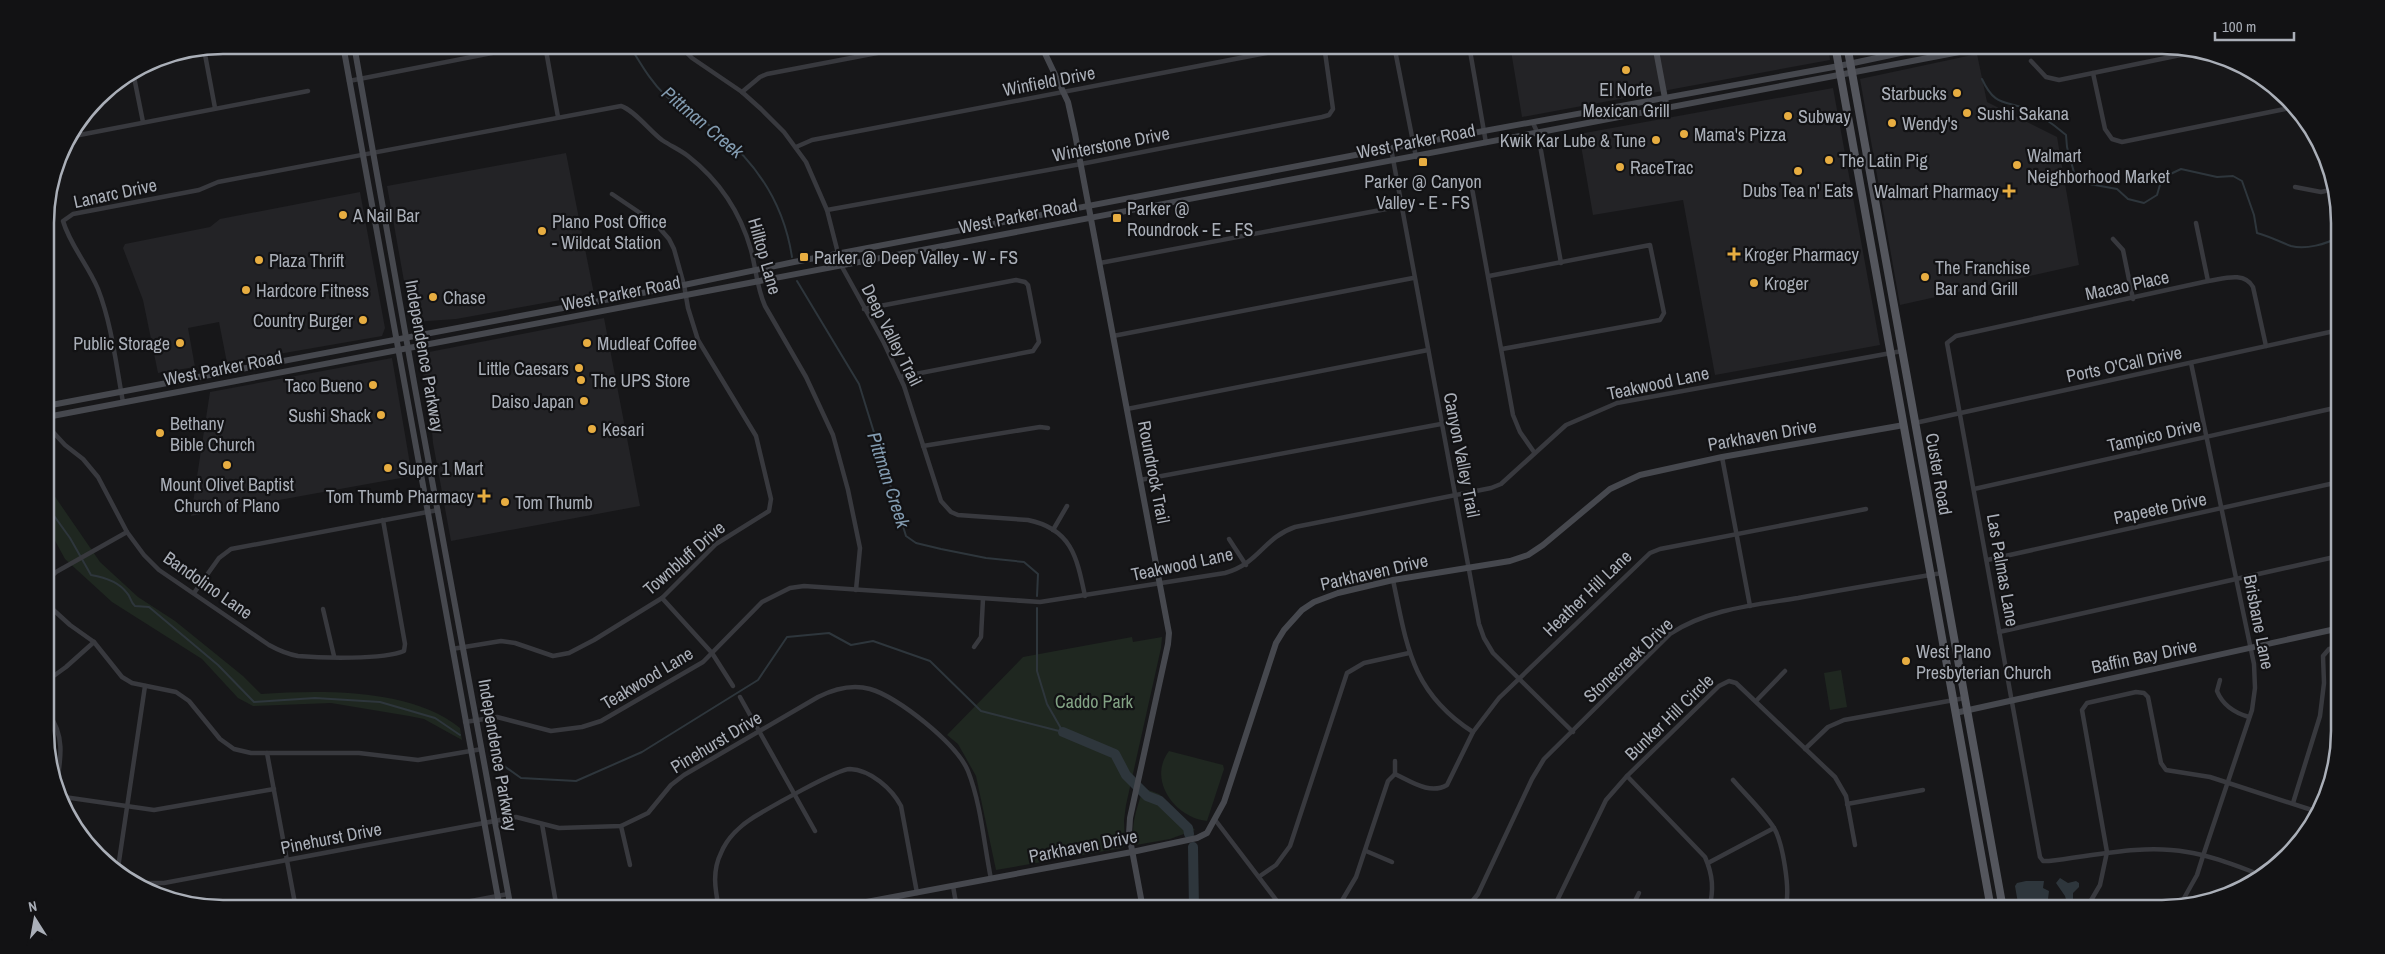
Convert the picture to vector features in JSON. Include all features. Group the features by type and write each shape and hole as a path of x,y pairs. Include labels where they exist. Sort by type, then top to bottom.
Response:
{"main road":[{"name":"Independence Parkway","path":"344,54 412,435 498,900"},
{"name":"Independence Parkway","path":"356,54 509,900"},
{"name":"Roundrock Trail","path":"1045,54 1064,93 1071,114 1168,632 1168,644 1130,818 1132,852 1141,900"},
{"path":"1657,54 1667,109"},
{"name":"Custer Road","path":"1837,54 1989,900"},
{"name":"Custer Road","path":"1848,54 2001,900"},
{"name":"West Parker Road","path":"54,404 684,285 1391,148 1604,110 1896,54"},
{"path":"1929,54 1930,58"},
{"name":"West Parker Road","path":"54,416 1950,54"},
{"path":"1756,81 1758,92"},
{"path":"1604,110 1606,121"},
{"path":"379,251 391,248"},
{"path":"1878,280 1889,278"},
{"path":"621,296 623,307"},
{"path":"561,307 563,319"},
{"path":"494,320 496,332"},
{"path":"308,356 310,367"},
{"path":"235,370 237,381"},
{"path":"1904,425 1915,423"},
{"name":"Parkhaven Drive","path":"878,900 1132,852 1197,838 1207,833 1216,821 1238,764 1276,643 1284,630 1314,602 1338,593 1393,580 1510,561 1528,555 1569,524 1596,498 1625,481 1640,475 1722,457 1904,425"},
{"path":"412,435 423,433"},
{"name":"Baffin Bay Drive","path":"1955,713 2331,630"}],"street":[{"path":"349,81 487,54"},
{"path":"547,54 558,117"},
{"name":"Deep Valley Trail","path":"689,54 701,65 742,92 773,120 796,146 814,178 827,210 841,265 884,342 900,377 940,501 951,512 958,515 1028,520 1053,530 1066,539 1072,548 1080,571 1085,596"},
{"path":"742,92 760,77 767,74 872,54"},
{"name":"Winfield Drive","path":"796,146 812,140 1262,54"},
{"name":"Winterstone Drive","path":"827,210 1081,164 1329,114 1333,109 1333,104 1325,54"},
{"path":"1396,54 1416,157"},
{"path":"1471,54 1486,143"},
{"path":"205,55 215,108"},
{"path":"2031,61 2041,73 2053,80 2181,55"},
{"path":"2093,73 2105,129 2112,138 2122,142 2286,108"},
{"path":"135,78 143,122"},
{"path":"78,135 308,91"},
{"name":"Hilltop Lane","path":"362,154 621,106 662,140 689,156 713,178 728,197 743,224 756,270 757,282 765,306 806,377 834,435 860,548 856,590"},
{"path":"1533,122 1538,134 1561,263"},
{"name":"Canyon Valley Trail","path":"1391,148 1413,278 1456,495 1479,624 1484,638 1493,653 1573,732"},
{"name":"Lanarc Drive","path":"123,402 104,305 91,274 69,238 63,221 78,212 199,190 218,182 362,154"},
{"path":"2295,187 2321,192 2328,190"},
{"path":"1472,188 1515,424 1534,452"},
{"name":"Townbluff Drive","path":"452,649 501,641 515,643 553,656 561,655 594,640 662,598 693,564 716,544 769,511 772,499 756,436 698,340 674,249 662,230 642,213 612,194"},
{"path":"1100,263 1402,206"},
{"path":"2196,223 2208,281"},
{"path":"2113,239 2123,250 2133,298"},
{"path":"1489,276 1650,245 1664,317 1660,320 1502,349"},
{"name":"Macao Place","path":"1947,343 1956,336 2208,281 2238,277 2244,278 2252,284 2266,346"},
{"path":"1113,336 1413,278"},
{"path":"864,309 1016,280 1025,282 1028,285 1039,342 1033,351 900,377"},
{"name":"Ports O'Call Drive","path":"1915,423 2331,332"},
{"name":"Las Palmas Lane","path":"1947,343 2038,853 2043,861 2107,852"},
{"path":"1127,409 1428,350"},
{"name":"Teakwood Lane","path":"465,722 503,718 551,731 582,727 613,716 696,667 753,610 775,594 804,586 1040,602 1224,573 1246,565 1258,555 1271,539 1289,529 1501,484 1509,479 1534,452 1566,425 1617,403 1902,351"},
{"name":"Brisbane Lane","path":"2185,898 2197,875 2204,856 2249,717 2255,688 2251,648 2191,363"},
{"name":"Tampico Drive","path":"1974,489 2331,409"},
{"path":"1140,480 1441,424"},
{"path":"922,446 1040,427 1048,428"},
{"name":"Bandolino Lane","path":"54,434 83,459 98,477 127,532 151,563 278,650 298,656 377,656 404,651 405,644 384,520"},
{"path":"1722,457 1750,606"},
{"name":"Papeete Drive","path":"1987,560 2331,484"},
{"path":"1053,530 1067,506"},
{"name":"Heather Hill Lane","path":"1395,774 1429,789 1441,788 1447,785 1472,732 1518,678 1650,553 1866,509"},
{"path":"194,594 219,558 231,549 438,510"},
{"path":"54,574 127,532"},
{"path":"1229,540 1246,565"},
{"path":"1999,632 2331,558"},
{"name":"Stonecreek Drive","path":"1473,900 1478,894 1532,779 1544,759 1670,634 1691,622 1707,616 1750,606 1942,573"},
{"path":"1393,580 1409,653 1414,666 1431,693 1444,709 1472,732"},
{"path":"662,598 712,653 733,686"},
{"path":"974,647 980,637 983,599"},
{"path":"324,609 334,656"},
{"path":"54,610 70,625 94,642 122,677 145,686 168,690 183,696 226,744 242,751 267,753 359,753 418,760 482,749"},
{"path":"54,676 94,642"},
{"path":"2293,803 2320,716 2324,653 2331,648"},
{"path":"1260,876 1276,865 1290,846 1347,673 1364,663 1409,653"},
{"path":"1756,701 1785,671"},
{"path":"2220,680 2217,691 2225,704 2233,711 2249,717"},
{"name":"Bunker Hill Circle","path":"1557,900 1600,811 1627,776 1719,686 1729,681 1736,683 1756,701 1835,777 1846,796 1855,845"},
{"path":"119,864 145,686"},
{"name":"Pinehurst Drive","path":"148,883 164,883 522,817 542,824 567,828 621,826 648,813 677,780 818,697 836,690 862,688 889,698 946,740 964,762 976,798 991,879"},
{"path":"2091,900 2100,884 2107,852 2082,710 2083,706 2090,702 2136,692 2144,693 2148,697 2161,763 2164,769 2228,782 2312,810"},
{"path":"740,698 815,831"},
{"path":"1805,749 1828,727 1844,720 1965,698"},
{"path":"54,724 60,736 61,757 59,771"},
{"path":"267,753 294,900"},
{"path":"1342,900 1356,877 1366,851 1388,781 1395,774 1395,761"},
{"path":"718,900 714,872 721,852 731,837 754,817 842,770 851,769 862,772 884,785 894,794 901,806 917,893"},
{"path":"1627,776 1694,844 1708,863 1712,874 1710,900"},
{"path":"1733,780 1774,828 1778,839 1788,894 1787,900"},
{"path":"68,798 127,807 163,809 274,788"},
{"path":"1847,804 1923,790"},
{"path":"1216,821 1260,876 1276,900"},
{"path":"542,824 555,900"},
{"path":"621,826 630,865"},
{"path":"1708,863 1774,828"},
{"path":"2107,852 2163,849 2204,856 2254,873"},
{"path":"1366,851 1392,862"},
{"path":"953,886 955,900"},
{"path":"1636,900 1639,893"},
{"path":"476,900 508,894"}],"shaded area":[{"path":"1512,54 1829,54 1830,60 1522,117"},
{"path":"1977,54 1987,102 2057,137 2079,265 1900,305 1860,79"},
{"path":"1833,88 1880,345 1715,375 1683,200 1593,215 1579,134"},
{"path":"566,153 594,294 456,319 414,322 404,281 387,186"},
{"path":"360,192 385,328 382,336 227,363 219,322 188,328 195,367 158,373 143,300 123,248 125,244 210,227 220,219"},
{"path":"604,318 640,506 451,541 433,443 429,397 421,365 429,352"},
{"path":"392,358 412,476 191,516 210,392"},
{"path":"2060,878 2068,883 2076,881 2079,883 2079,887 2073,893 2073,900 2066,900 2056,883"},
{"path":"2044,881 2043,888 2049,891 2049,900 2017,900 2015,886 2017,883"}],"green space":[{"path":"54,495 100,562 138,597 175,621 243,676 261,694 338,692 392,699 417,705 440,715 460,728 462,740 424,719 331,703 253,706 238,698 202,659 112,602 65,559 54,539"},
{"name":"Caddo Park","path":"1132,637 1133,642 1162,637 1126,805 1124,820 1125,846 996,870 976,776 958,744 947,735 1023,657"},
{"path":"1841,670 1847,707 1830,710 1824,673"},
{"path":"1169,751 1223,765 1224,769 1207,821 1184,813 1168,796 1161,774 1163,762"},
{"path":"1143,788 1159,794 1195,830 1170,839 1136,845 1133,831"}],"waterway":[{"name":"Pittman Creek","path":"635,54 650,78 665,95 718,132 746,158 757,172 776,203 783,220 792,257"},
{"path":"1982,79 1991,94 1996,98 2035,112 2066,135 2067,147 2075,176 2084,183 2117,189 2128,199 2144,203 2157,195 2162,178 2181,169 2217,177 2233,176 2242,181 2254,215 2257,233 2297,247 2316,246 2331,241"},
{"name":"Pittman Creek","path":"797,281 859,384 906,536 916,543 941,549 986,558 1024,562 1038,574 1037,596"},
{"path":"54,516 70,538 91,575 106,579 120,586 135,606 149,607 218,665 254,702 315,698 380,702 435,718 460,735"},
{"name":"Pittman Creek","path":"1037,608 1037,671 1047,704 1063,732"},
{"path":"490,756 521,778 576,781 642,752 758,680 787,637 829,633 851,645 873,641 930,661 981,711 1063,732"},
{"name":"Pittman Creek","path":"1063,732 1115,754 1126,775 1147,796 1160,801 1188,828 1189,834"},
{"name":"Pittman Creek","path":"1193,847 1194,900"}],"place":[{"name":"El Norte Mexican Grill","path":"1626,70"},
{"name":"Starbucks","path":"1957,93"},
{"name":"Sushi Sakana","path":"1967,113"},
{"name":"Subway","path":"1788,116"},
{"name":"Wendy's","path":"1892,123"},
{"name":"Mama's Pizza","path":"1684,134"},
{"name":"Kwik Kar Lube & Tune","path":"1656,140"},
{"name":"The Latin Pig","path":"1829,160"},
{"name":"Parker @ Canyon Valley - E - FS","path":"1423,162"},
{"name":"Walmart Neighborhood Market","path":"2017,165"},
{"name":"RaceTrac","path":"1620,167"},
{"name":"Dubs Tea n' Eats","path":"1798,171"},
{"name":"Walmart Pharmacy","path":"2009,191"},
{"name":"A Nail Bar","path":"343,215"},
{"name":"Parker @ Roundrock - E - FS","path":"1117,218"},
{"name":"Plano Post Office - Wildcat Station","path":"542,231"},
{"name":"Kroger Pharmacy","path":"1734,254"},
{"name":"Parker @ Deep Valley - W - FS","path":"804,257"},
{"name":"Plaza Thrift","path":"259,260"},
{"name":"The Franchise Bar and Grill","path":"1925,277"},
{"name":"Kroger","path":"1754,283"},
{"name":"Hardcore Fitness","path":"246,290"},
{"name":"Chase","path":"433,297"},
{"name":"Country Burger","path":"363,320"},
{"name":"Public Storage","path":"180,343"},
{"name":"Mudleaf Coffee","path":"587,343"},
{"name":"Little Caesars","path":"579,368"},
{"name":"The UPS Store","path":"581,380"},
{"name":"Taco Bueno","path":"373,385"},
{"name":"Daiso Japan","path":"584,401"},
{"name":"Sushi Shack","path":"381,415"},
{"name":"Kesari","path":"592,429"},
{"name":"Bethany Bible Church","path":"160,433"},
{"name":"Mount Olivet Baptist Church of Plano","path":"227,465"},
{"name":"Super 1 Mart","path":"388,468"},
{"name":"Tom Thumb Pharmacy","path":"484,496"},
{"name":"Tom Thumb","path":"505,502"},
{"name":"West Plano Presbyterian Church","path":"1906,661"}]}
